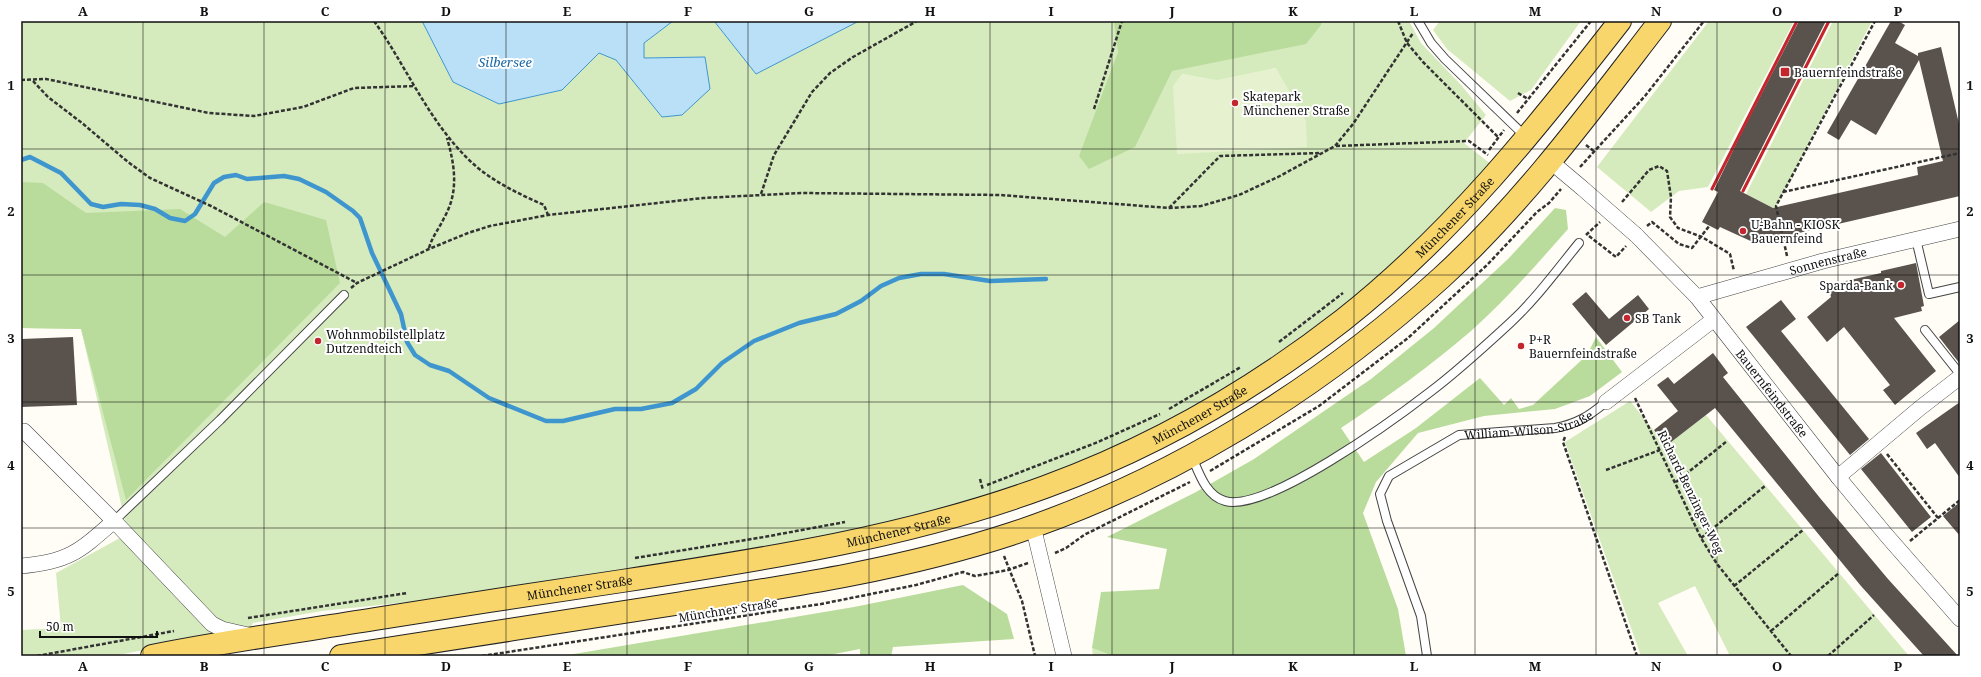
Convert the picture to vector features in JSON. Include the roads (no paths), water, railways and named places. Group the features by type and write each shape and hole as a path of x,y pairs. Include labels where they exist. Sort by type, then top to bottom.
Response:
{"main road":[{"name":"Münchener Straße","path":"152,656 256,637 798,552 918,527 1027,494 1080,473 1137,447 1200,414 1250,385 1342,321 1432,242 1489,183 1528,138 1620,21"},
{"path":"341,656 846,576 941,554 1033,526 1102,499 1192,456 1269,410 1318,377 1364,343 1444,275 1494,225 1550,161 1660,21"},
{"path":"1528,138 1550,161"},
{"path":"1432,242 1443,252 1445,262 1444,275"},
{"path":"1027,494 1033,526"}],"street":[{"name":"Bauernfeindstraße","path":"1550,161 1636,235 1697,297 1838,477 1899,550 1960,619"},
{"name":"Sonnenstraße","path":"1697,297 1790,271 1960,229"},
{"name":"William-Wilson-Straße","path":"1606,402 1714,320"},
{"path":"1838,477 1960,378"},
{"path":"21,431 24,431 114,521 212,624 222,629 256,637"},
{"path":"21,566 50,563 68,557 84,548 114,521"},
{"path":"1033,526 1064,656"}],"lane":[{"path":"1419,22 1431,43 1445,59 1528,138"},
{"path":"1916,239 1929,294 1960,287"},
{"path":"1192,456 1211,494 1225,502 1243,501 1275,491 1307,474 1384,427 1481,350 1511,322 1537,294 1579,243"},
{"path":"114,521 220,420 344,295"},
{"path":"1925,330 1960,374"},
{"name":"William-Wilson-Straße","path":"1427,656 1421,616 1387,521 1380,494 1389,476 1459,435 1555,428 1570,425 1586,418 1606,402"}],"water":[{"name":"Silbersee","path":"422,21 673,21 644,43 644,58 705,57 710,89 682,115 662,117 616,60 599,53 562,90 499,104 453,82"},
{"path":"714,21 859,21 756,74"}],"waterway":[{"path":"21,160 30,157 61,173 91,204 103,207 121,204 140,205 155,209 170,218 185,221 195,214 214,183 224,177 236,175 247,179 284,176 299,179 326,192 353,211 360,218 372,253 401,314 407,342 415,355 430,365 449,371 489,398 546,421 563,421 615,409 641,409 672,403 696,389 722,363 754,341 799,323 836,314 861,301 881,286 899,278 921,274 944,274 990,281 1046,279"}],"railway":[{"path":"1712,189 1797,21"},
{"path":"1743,191 1829,21"}],"place":[{"name":"Bauernfeindstraße","path":"1785,72"},
{"name":"Skatepark Münchener Straße","path":"1235,103"},
{"name":"U-Bahn - KIOSK Bauernfeind","path":"1743,231"},
{"name":"Sparda-Bank","path":"1901,285"},
{"name":"SB Tank","path":"1627,318"},
{"name":"Wohnmobilstellplatz Dutzendteich","path":"318,341"},
{"name":"P+R Bauernfeindstraße","path":"1521,346"}]}
